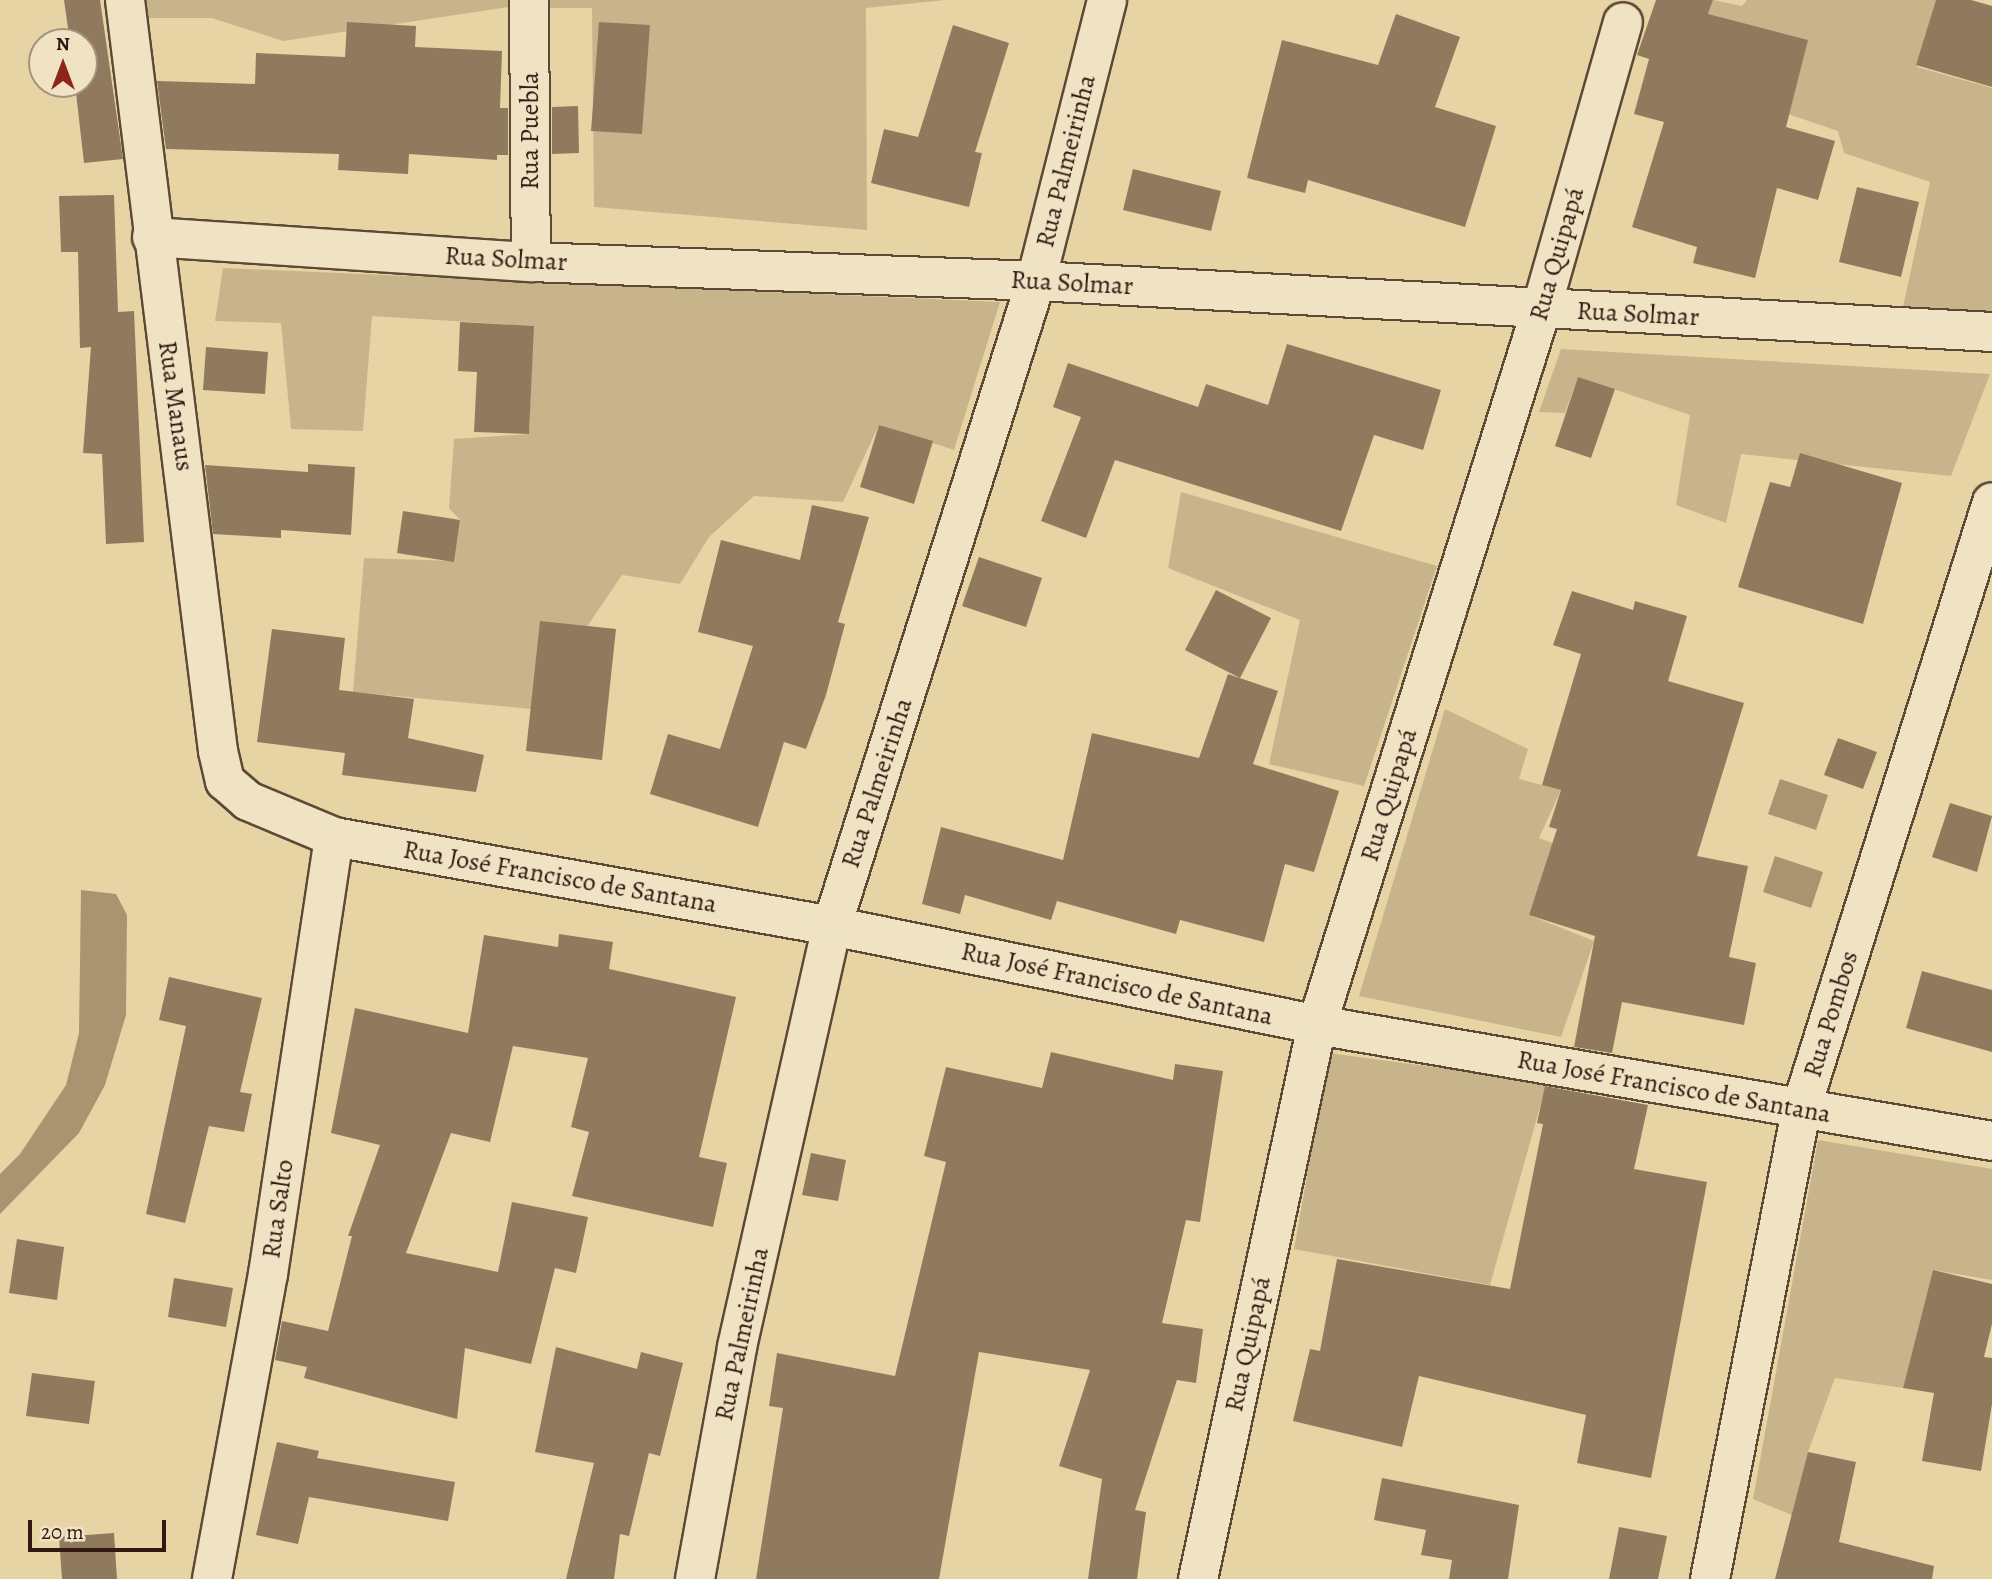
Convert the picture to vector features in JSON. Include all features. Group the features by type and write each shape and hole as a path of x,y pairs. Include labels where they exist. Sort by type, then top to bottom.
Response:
{"street":[{"name":"Rua Manaus","path":"125,0 152,237 218,751 225,781 248,801"},
{"name":"Rua Puebla","path":"529,0 531,262"},
{"name":"Rua Palmeirinha","path":"695,1579 737,1347 832,926 1036,281 1107,0"},
{"name":"Rua Quipapá","path":"1198,1579 1317,1025 1541,310 1623,22"},
{"name":"Rua Solmar","path":"152,237 531,262 1036,281 1992,332"},
{"name":"Rua Pombos","path":"1710,1579 1801,1109 1992,502"},
{"name":"Rua José Francisco de Santana","path":"248,801 334,837 832,926 1317,1025 1992,1141"},
{"name":"Rua Salto","path":"212,1579 268,1275 334,837"}],"shaded area":[{"path":"147,0 515,0 515,6 283,41 212,18 147,18"},
{"path":"541,0 945,0 866,8 867,230 594,207 592,8 541,8"},
{"path":"1713,0 1742,6 1747,0 1936,0 1917,67 1992,88 1992,314 1903,307 1930,182 1844,153 1838,131 1686,80"},
{"path":"223,268 1000,302 954,450 879,425 843,502 754,496 709,537 680,584 622,575 531,709 353,692 364,558 454,561 460,520 449,508 454,439 529,434 533,326 372,316 363,431 291,429 281,323 215,321"},
{"path":"1561,349 1990,374 1951,476 1741,454 1726,523 1676,505 1690,415 1578,377 1565,413 1539,412"},
{"path":"1181,492 1437,566 1364,786 1269,764 1300,620 1168,568"},
{"path":"1445,709 1528,749 1519,779 1561,790 1539,838 1553,843 1529,915 1594,941 1561,1037 1359,996"},
{"path":"1780,779 1828,795 1816,830 1768,814"},
{"path":"1775,856 1823,872 1811,908 1763,892"},
{"path":"81,890 116,894 127,915 126,1015 105,1085 79,1133 0,1214 0,1174 20,1154 66,1085 79,1033"},
{"path":"1329,1053 1547,1082 1490,1285 1294,1249"},
{"path":"1818,1140 1992,1169 1992,1280 1933,1270 1903,1388 1835,1378 1808,1452 1794,1516 1753,1499"}],"building":[{"path":"64,0 100,0 123,159 84,163 77,98 98,98 98,28 68,28"},
{"path":"1656,0 1713,0 1708,14 1808,40 1786,127 1835,141 1818,200 1777,188 1755,278 1693,263 1697,247 1632,227 1664,122 1634,114 1649,59 1637,55"},
{"path":"1936,0 1971,0 1992,6 1992,87 1916,65"},
{"path":"1396,14 1460,37 1435,107 1496,126 1465,227 1308,180 1305,193 1247,178 1282,40 1378,65"},
{"path":"347,22 416,26 415,47 502,51 500,108 508,108 508,155 497,155 497,160 409,154 408,174 338,170 339,154 166,149 157,81 255,84 256,53 345,57"},
{"path":"599,22 650,25 642,134 591,131"},
{"path":"953,25 1009,43 975,152 982,153 969,207 871,183 884,129 918,137"},
{"path":"578,106 579,153 552,154 552,107"},
{"path":"1133,169 1221,191 1211,231 1123,210"},
{"path":"1857,187 1919,202 1901,277 1839,262"},
{"path":"114,195 118,312 134,311 144,542 106,544 102,454 83,453 91,347 80,348 78,252 61,252 59,196"},
{"path":"460,322 534,326 529,434 474,432 477,372 458,371"},
{"path":"1287,344 1441,390 1423,450 1374,435 1341,531 1115,460 1086,538 1041,521 1081,417 1053,407 1068,363 1198,407 1206,384 1268,405"},
{"path":"206,347 268,352 265,394 203,390"},
{"path":"1578,377 1615,389 1591,458 1555,446"},
{"path":"879,425 933,441 914,504 860,487"},
{"path":"1800,453 1902,483 1863,624 1738,587 1770,482 1790,487"},
{"path":"308,464 355,467 351,535 281,530 281,538 213,534 205,465 308,472"},
{"path":"812,505 869,517 838,622 845,624 826,695 806,749 784,742 758,827 650,794 668,734 720,749 753,646 698,632 721,540 800,560"},
{"path":"403,511 460,520 454,562 397,553"},
{"path":"979,557 1042,578 1026,627 962,606"},
{"path":"1216,590 1271,618 1240,678 1185,650"},
{"path":"1572,591 1633,610 1635,601 1687,616 1668,681 1744,703 1697,856 1748,866 1729,957 1756,963 1744,1025 1622,1002 1612,1053 1574,1047 1595,936 1529,915 1557,829 1549,827 1561,790 1542,785 1581,654 1553,645"},
{"path":"540,621 616,629 602,760 526,751"},
{"path":"272,629 345,638 339,690 414,699 408,738 484,755 476,792 342,775 345,753 257,742"},
{"path":"1228,674 1278,691 1253,764 1339,791 1314,872 1285,864 1264,942 1180,920 1176,934 1057,901 1051,920 965,895 960,914 922,904 941,827 1063,860 1092,733 1199,758"},
{"path":"1838,738 1877,752 1863,789 1824,775"},
{"path":"1950,803 1992,816 1977,872 1932,857"},
{"path":"559,934 613,942 609,969 736,997 699,1157 727,1163 713,1227 572,1196 589,1132 571,1127 588,1058 513,1046 490,1142 451,1133 406,1253 498,1272 512,1202 588,1217 576,1273 555,1268 531,1364 465,1348 457,1419 304,1378 307,1367 275,1360 282,1321 328,1331 352,1236 348,1236 380,1145 331,1133 355,1008 468,1033 484,935 558,947"},
{"path":"1922,971 1992,990 1992,1052 1906,1028"},
{"path":"169,977 262,998 240,1092 252,1094 244,1132 209,1126 185,1223 146,1214 186,1026 159,1020"},
{"path":"1051,1052 1173,1080 1175,1064 1223,1071 1200,1222 1186,1220 1162,1323 1203,1329 1196,1383 1177,1380 1135,1510 1146,1512 1137,1579 1088,1579 1102,1479 1059,1466 1090,1370 979,1352 939,1579 756,1579 783,1408 769,1406 777,1353 895,1376 946,1162 924,1156 946,1067 1042,1088"},
{"path":"1545,1086 1648,1105 1634,1169 1707,1182 1651,1478 1577,1463 1586,1415 1419,1376 1402,1447 1293,1421 1310,1349 1320,1351 1337,1259 1510,1289 1543,1124 1537,1123"},
{"path":"811,1153 846,1160 838,1201 802,1195"},
{"path":"17,1239 64,1247 57,1300 9,1293"},
{"path":"1933,1270 1992,1284 1992,1324 1984,1357 1992,1358 1992,1404 1981,1471 1922,1461 1934,1393 1903,1388"},
{"path":"174,1278 233,1288 226,1327 168,1317"},
{"path":"556,1347 637,1369 641,1352 683,1363 660,1456 649,1453 629,1536 620,1534 614,1579 566,1579 594,1463 535,1452"},
{"path":"32,1373 95,1381 89,1424 26,1416"},
{"path":"277,1442 319,1451 317,1458 455,1482 448,1521 309,1497 298,1544 256,1535"},
{"path":"1808,1452 1856,1462 1839,1542 1934,1566 1932,1579 1775,1579"},
{"path":"1382,1478 1519,1505 1508,1579 1449,1579 1452,1560 1421,1555 1426,1530 1374,1520"},
{"path":"1619,1527 1667,1536 1658,1579 1609,1579"},
{"path":"114,1533 117,1579 62,1579 59,1537"}]}
